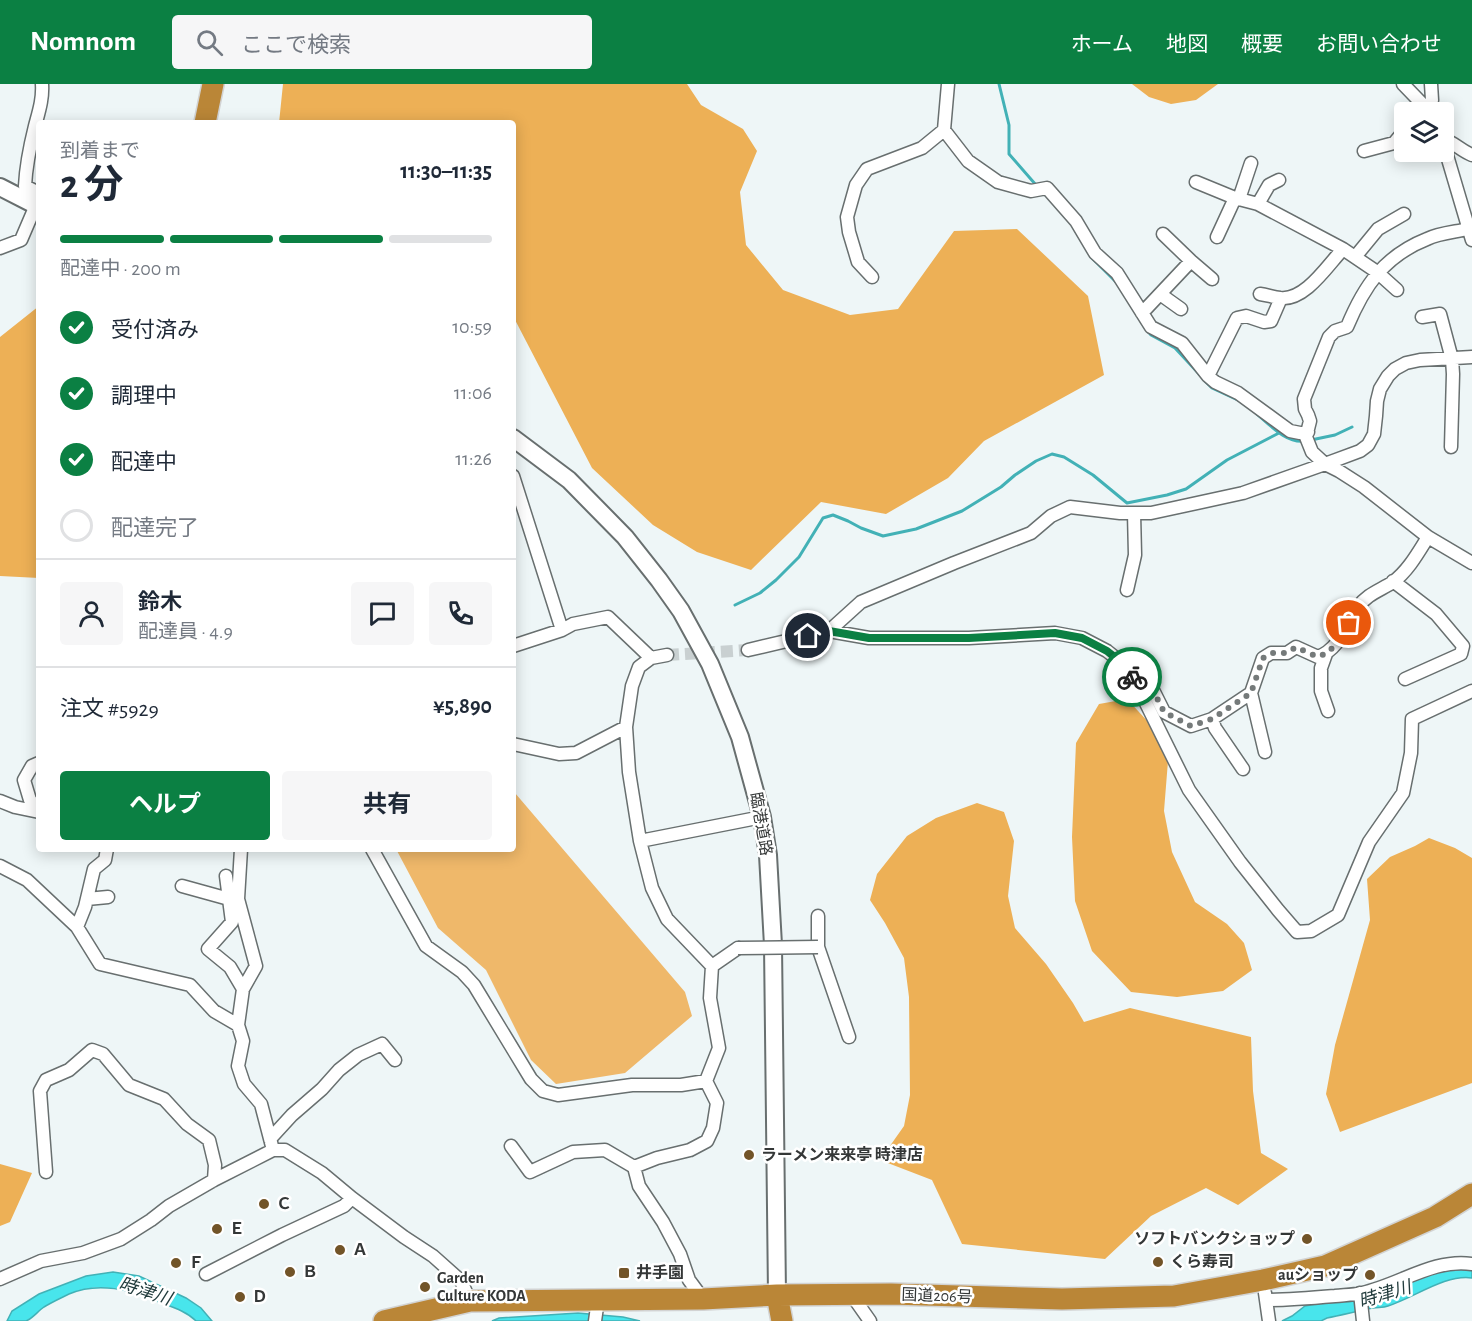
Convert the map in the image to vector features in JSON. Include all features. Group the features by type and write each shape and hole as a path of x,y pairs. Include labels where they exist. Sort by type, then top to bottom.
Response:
{"highway":[{"path":"206,120 212,90"},
{"name":"国道206号","path":"384,1321 470,1301 596,1310 703,1299 777,1295 891,1294 1062,1299 1174,1296 1264,1290 1325,1266 1435,1217 1472,1194"},
{"path":"776,1321 777,1295"},
{"path":"777,1295 782,1321"}],"street":[{"path":"37,120 41,106 42,84"},
{"path":"948,84 944,130 968,161 998,182 1031,191 1047,188 1076,221 1095,253 1117,273 1151,327 1182,343 1215,382 1238,393 1290,431 1300,433 1308,439"},
{"path":"1403,84 1420,102"},
{"path":"1431,84 1432,102"},
{"path":"36,123 26,171 26,186 36,199"},
{"path":"872,277 858,262 849,232 848,217 856,185 867,169 922,148 944,130"},
{"path":"1364,151 1394,143"},
{"path":"1454,144 1463,152 1472,155"},
{"path":"1449,162 1470,234 1428,238 1399,253 1377,272 1357,304 1347,327 1329,336 1304,399 1310,421 1308,439 1312,452 1325,464 1364,488 1428,537 1472,563"},
{"path":"1217,237 1237,198 1251,163"},
{"path":"1258,204 1269,185 1279,180"},
{"path":"1196,182 1258,204 1343,249 1377,272 1396,290"},
{"path":"0,187 36,201"},
{"path":"0,248 21,240 36,206"},
{"path":"1355,257 1378,230 1404,214"},
{"path":"1163,234 1212,279"},
{"path":"1260,294 1281,298 1291,297 1309,288 1343,249"},
{"path":"1142,313 1191,261"},
{"path":"1160,294 1181,309"},
{"path":"1208,376 1237,318 1246,316 1264,322 1271,321 1281,298"},
{"path":"1422,317 1440,315 1452,359 1451,447"},
{"path":"829,631 861,602 1031,533 1051,516 1070,507 1120,513 1151,513 1221,498 1266,485 1359,451 1368,445 1374,434 1380,389 1395,369 1406,363 1420,360 1472,357"},
{"name":"臨港道路","path":"516,440 569,480 625,537 659,580 681,611 710,664 740,737 762,818 768,855 773,945 777,1295"},
{"path":"516,485 562,630"},
{"path":"1127,590 1136,555 1134,513"},
{"path":"1328,711 1321,691 1321,668 1326,654 1340,639 1359,606 1371,594 1393,581 1412,561 1428,537"},
{"path":"1393,581 1436,614 1463,646 1461,654 1405,680"},
{"path":"516,645 562,630 573,624 608,617 651,658"},
{"path":"748,650 829,631 869,638 969,638 1055,633 1082,638 1107,651 1127,667 1189,790 1240,862 1297,932 1311,931 1338,915 1369,842 1403,793 1411,753 1412,719 1472,691"},
{"path":"1265,752 1251,693 1263,658 1271,653 1287,653 1296,647 1318,657 1326,654"},
{"path":"634,1167 657,1158 690,1150 708,1141 713,1128 717,1103 706,1081 718,1048 710,998 712,966 667,919 652,888 640,841 629,772 626,727 632,686 639,668 651,658 667,655"},
{"path":"1138,687 1149,682 1164,712 1191,726 1212,719 1251,693"},
{"path":"1212,719 1215,728 1243,770"},
{"path":"516,745 560,754 576,753 626,727"},
{"path":"36,764 32,766 24,780 30,800 36,807"},
{"path":"0,801 15,807 36,810"},
{"path":"640,841 762,818"},
{"path":"77,927 94,869 105,860 106,852"},
{"path":"241,852 238,899 256,966 243,988 238,1025 243,1041 238,1066 244,1084 261,1104 272,1145"},
{"path":"374,852 426,946 462,972 474,986 531,1078 543,1091 558,1095 632,1085 681,1085 706,1081"},
{"path":"0,866 27,880 77,927 100,964 190,985 214,1011 238,1025"},
{"path":"226,876 232,922 208,949 230,967 243,988"},
{"path":"182,886 229,899"},
{"path":"87,899 108,897"},
{"path":"818,916 819,947 849,1037"},
{"path":"712,966 738,948 819,947"},
{"path":"0,1279 41,1261 83,1253 121,1239 168,1206 272,1145 292,1115 358,1055 382,1044 395,1060"},
{"path":"46,1172 40,1091 46,1080 69,1070 92,1050 103,1054 129,1085 164,1099 187,1124 209,1140 215,1165 214,1180"},
{"path":"272,1145 285,1150 322,1173 404,1238 433,1256 461,1281 470,1301"},
{"path":"512,1146 530,1172 573,1152 605,1150 634,1167 639,1186 663,1222 680,1254 688,1280 703,1299"},
{"path":"206,1274 344,1206 352,1198"},
{"path":"1269,1321 1264,1290 1302,1299 1360,1293 1444,1264 1461,1262 1472,1264"},
{"path":"1360,1293 1364,1321"},
{"path":"851,1294 870,1321"}],"shaded area":[{"path":"283,84 687,84 701,105 743,129 757,151 740,192 746,245 783,290 850,315 898,309 954,231 1017,229 1088,296 1104,375 984,441 948,478 886,514 821,502 751,570 697,552 653,525 592,468 516,322 516,120 279,120"},
{"path":"1132,84 1218,84 1196,100 1171,104 1149,97"},
{"path":"36,308 36,578 0,576 0,337"},
{"path":"1127,699 1151,725 1168,761 1164,811 1172,852 1195,902 1227,924 1244,943 1252,970 1223,991 1177,997 1131,992 1092,951 1075,901 1072,837 1076,743 1099,704"},
{"path":"516,794 685,992 692,1016 625,1073 556,1084 531,1060 486,970 438,928 398,852 516,852"},
{"path":"977,803 1004,812 1014,841 1008,896 1015,928 1046,964 1084,1022 1130,1008 1251,1037 1253,1091 1261,1153 1288,1169 1238,1205 1206,1188 1151,1216 1105,1259 962,1244 932,1180 880,1160 904,1126 910,1095 909,997 904,958 870,900 877,874 907,836 936,818"},
{"path":"1429,838 1455,848 1472,858 1472,1083 1340,1132 1326,1094 1335,1045 1370,920 1367,879 1390,857"},
{"path":"0,1164 32,1173 10,1222 0,1226"}],"water":[{"name":"時津川","path":"1472,1268 1472,1278 1440,1283 1386,1307 1321,1321 1282,1321 1305,1306 1383,1291 1445,1269"},
{"name":"時津川","path":"113,1272 139,1276 186,1298 201,1308 212,1321 196,1321 179,1310 126,1291 92,1288 69,1294 44,1307 26,1321 7,1321 12,1311 39,1294 86,1276"},
{"path":"578,1313 640,1321 492,1321 499,1318"}],"waterway":[{"path":"999,84 1009,125 1009,154 1036,185"},
{"path":"1091,257 1118,284"},
{"path":"1147,330 1151,335 1175,348 1201,376"},
{"path":"1205,381 1212,388 1240,401"},
{"path":"1257,414 1285,437 1305,441"},
{"path":"1311,440 1335,435 1352,427"},
{"path":"735,605 760,593 776,580 799,557 823,518 833,515 883,536 916,529 962,511 1001,487 1036,461 1052,454 1064,457 1093,475 1127,503 1186,489 1227,460 1279,433"}],"tunnel":[{"path":"667,655 748,650"}],"way so far":[{"path":"1132,677 1138,687 1149,682 1164,712 1191,726 1212,719 1251,693 1263,658 1271,653 1287,653 1296,647 1318,657 1326,654 1340,639 1349,623"}],"place":[{"name":"ラーメン来来亭 時津店","path":"749,1155"},
{"name":"Ｃ","path":"264,1204"},
{"name":"Ｅ","path":"217,1229"},
{"name":"ソフトバンクショップ","path":"1307,1239"},
{"name":"Ａ","path":"340,1250"},
{"name":"くら寿司","path":"1158,1262"},
{"name":"Ｆ","path":"176,1263"},
{"name":"Ｂ","path":"290,1272"},
{"name":"井手園","path":"624,1273"},
{"name":"auショップ","path":"1370,1275"},
{"name":"Garden Culture KODA","path":"425,1287"},
{"name":"Ｄ","path":"240,1297"}],"route":[{"path":"808,636 829,631 869,638 969,638 1055,633 1082,638 1107,651 1127,667 1132,677"}]}
